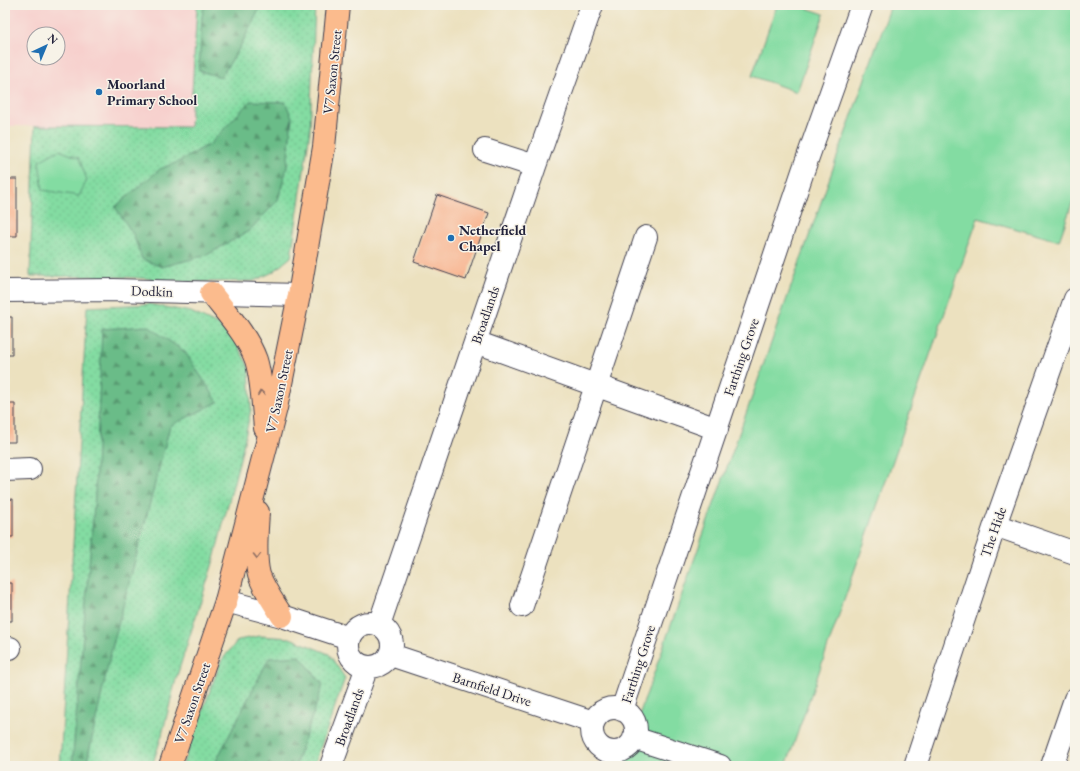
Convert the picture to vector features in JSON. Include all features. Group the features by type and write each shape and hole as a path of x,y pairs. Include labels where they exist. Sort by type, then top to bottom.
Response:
{"main road":[{"name":"V7 Saxon Street","path":"170,766 226,601 276,408 299,296 325,135 338,5"},
{"path":"211,293 244,336 256,360 267,445"},
{"path":"259,475 257,539 258,564 260,575 268,593 282,616"}],"street":[{"name":"Broadlands","path":"379,625 535,166 592,5"},
{"name":"Farthing Grove","path":"622,710 804,171 862,5"},
{"path":"484,150 535,166"},
{"path":"522,606 646,237"},
{"name":"Dodkin","path":"5,291 120,290 299,296"},
{"name":"The Hide","path":"915,766 995,526 1075,299"},
{"path":"476,342 717,429"},
{"path":"5,470 30,469"},
{"path":"995,526 1075,553"},
{"path":"226,601 282,616 349,638"},
{"path":"365,623 373,623 386,629 390,635 393,649 383,664 367,667 360,665 354,660 348,646 349,638 358,626 365,623"},
{"name":"Barnfield Drive","path":"390,655 593,722"},
{"name":"Broadlands","path":"331,766 367,667"},
{"path":"1052,766 1075,699"},
{"path":"611,708 622,710 632,719 635,731 634,738 626,748 604,758 596,743 592,729 593,722 596,717 605,710 611,708"},
{"path":"634,738 720,766"}],"shaded area":[{"name":"Moorland Primary School","path":"5,5 197,5 190,127 5,126"}],"green space":[{"path":"197,5 315,5 310,131 291,257 273,272 254,281 190,282 125,277 30,276 35,126 190,127"},
{"path":"205,5 258,5 259,10 240,47 221,77 199,71 202,16"},
{"path":"777,5 797,5 824,14 797,92 752,76"},
{"path":"891,5 1075,5 1075,195 1059,241 978,218 786,766 621,766"},
{"path":"250,101 285,102 292,117 287,167 278,200 249,231 207,255 162,267 142,259 133,234 115,207 160,169 178,162 210,144"},
{"path":"59,150 79,158 87,180 79,196 43,190 39,161"},
{"path":"149,304 191,312 220,326 235,341 249,367 251,409 243,447 213,563 176,679 162,735 152,766 60,766 87,307"},
{"path":"148,326 185,352 218,402 170,426 109,660 86,766 72,766 95,494 102,329"},
{"path":"260,636 290,638 329,654 345,678 314,766 182,766 221,661 238,640"},
{"path":"300,656 323,685 295,766 215,766 217,759 269,658"}],"building":[{"path":"5,179 17,179 17,236 5,236"},
{"name":"Netherfield Chapel","path":"437,195 489,213 466,280 414,262"},
{"path":"5,317 12,317 12,355 5,355"},
{"path":"5,404 15,404 15,442 5,442"},
{"path":"13,499 13,537 5,537 5,500"},
{"path":"5,583 12,583 12,621 5,621"}],"place":[{"name":"Moorland Primary School","path":"99,92"},
{"name":"Netherfield Chapel","path":"451,238"}]}
